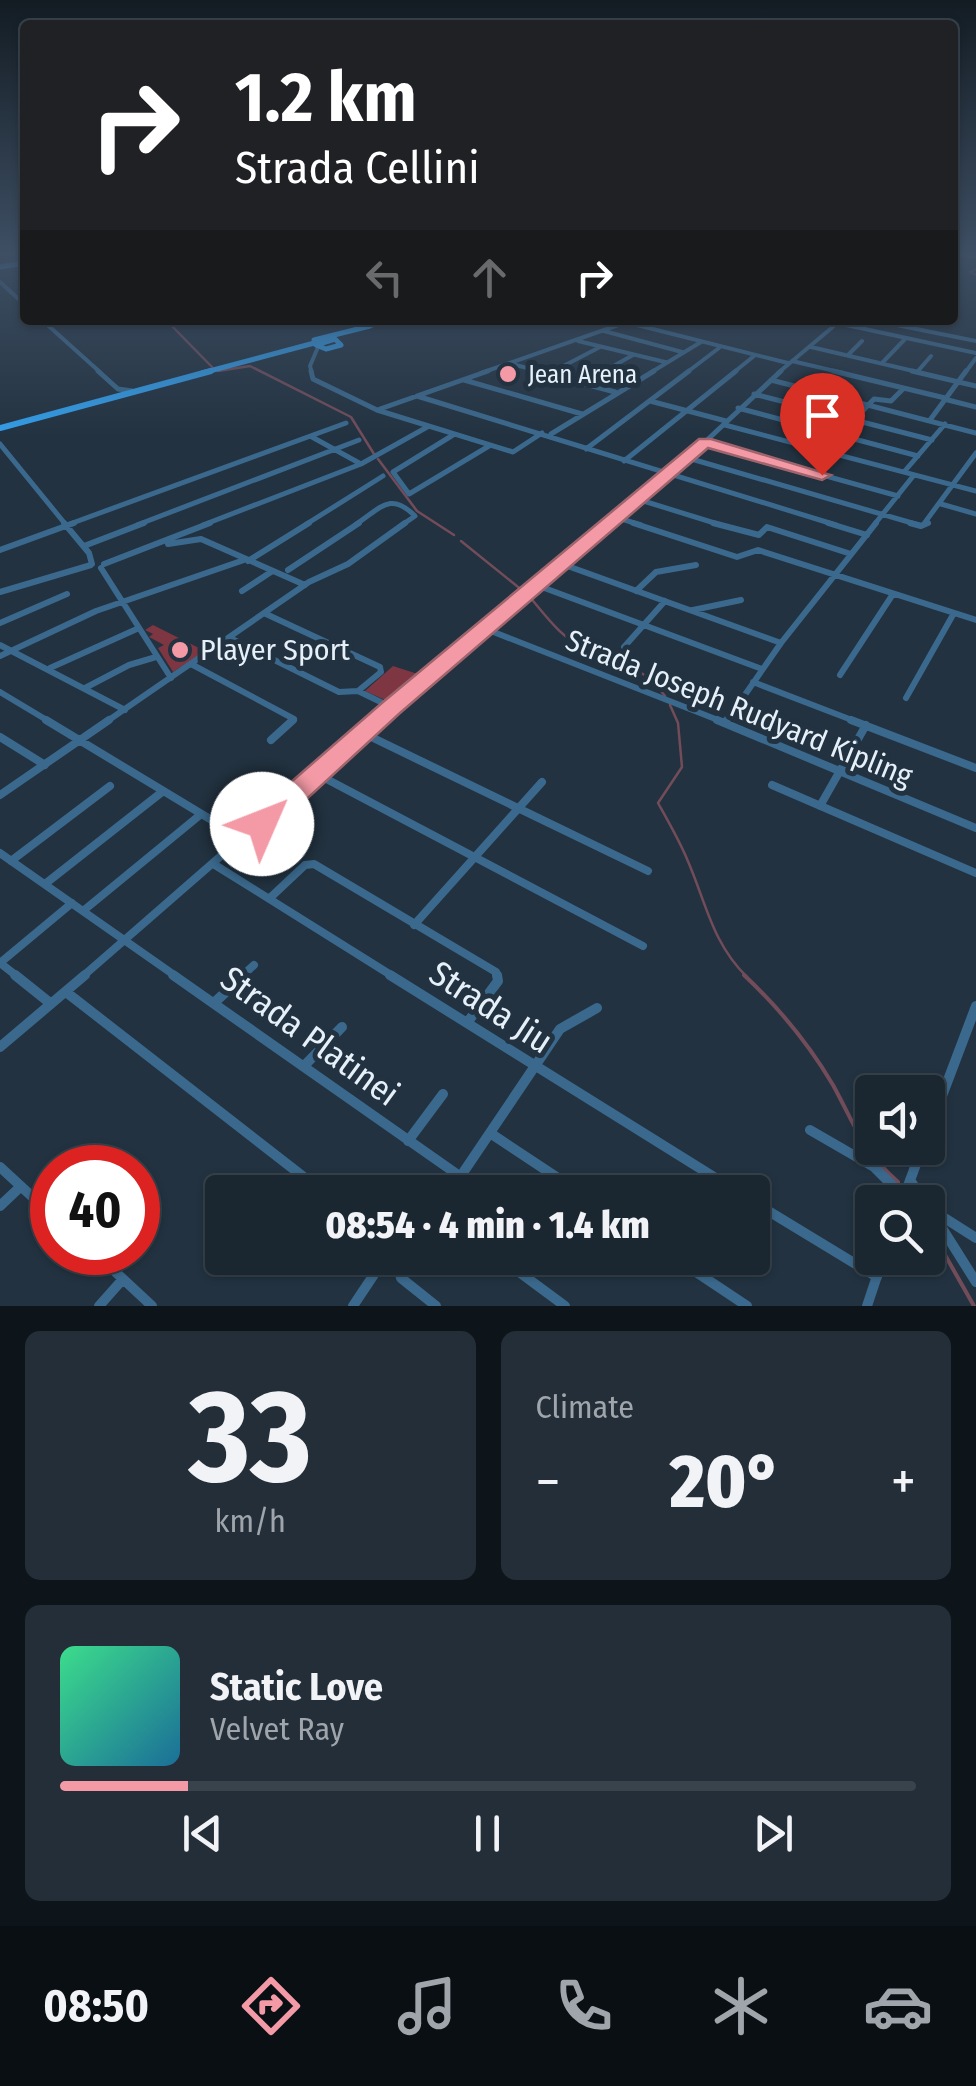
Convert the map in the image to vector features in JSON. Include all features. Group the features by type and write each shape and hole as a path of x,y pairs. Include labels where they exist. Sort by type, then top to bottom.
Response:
{"main road":[{"path":"0,428 373,325"},
{"path":"288,349 317,345 370,326"},
{"path":"332,339 340,341 370,326"},
{"path":"317,345 330,348 340,345 340,341"}],"street":[{"path":"48,325 118,389 143,390"},
{"path":"377,410 618,325"},
{"path":"632,325 976,407"},
{"path":"0,1047 687,458 753,394 835,325"},
{"path":"852,325 976,356 930,420"},
{"path":"896,325 976,341"},
{"path":"882,363 920,325"},
{"path":"603,330 682,352"},
{"path":"575,340 665,362"},
{"path":"848,355 862,341"},
{"path":"317,345 309,370 313,379 377,410 513,452 700,342"},
{"path":"549,374 601,346"},
{"path":"810,346 976,386"},
{"path":"585,450 720,347"},
{"path":"314,358 330,348"},
{"path":"288,349 309,350 314,358"},
{"path":"583,384 634,354"},
{"path":"623,462 755,355"},
{"path":"918,372 931,356"},
{"path":"510,364 616,392"},
{"path":"967,370 976,372"},
{"path":"462,380 583,414"},
{"path":"770,380 976,433"},
{"path":"854,420 876,398 892,401 904,388"},
{"path":"108,400 119,393 118,389"},
{"path":"753,394 932,440"},
{"path":"417,396 867,535"},
{"path":"649,400 976,491"},
{"path":"738,408 918,456"},
{"path":"0,550 346,423"},
{"path":"904,472 945,424"},
{"path":"0,592 162,544 376,457 429,426"},
{"path":"454,434 393,473 411,495 490,445"},
{"path":"311,436 360,464"},
{"path":"84,546 359,440"},
{"path":"705,442 898,496"},
{"path":"0,444 84,546 171,678"},
{"path":"687,458 926,526 976,453"},
{"path":"724,723 781,643 914,475"},
{"path":"0,656 96,612 246,560 383,476"},
{"path":"636,499 754,536 767,528 851,554"},
{"path":"1,793 305,585 348,564 415,518 398,500 384,505 280,575"},
{"path":"941,504 976,514"},
{"path":"615,518 738,556 758,550 976,620"},
{"path":"190,532 305,585"},
{"path":"162,544 201,540"},
{"path":"96,564 104,558 126,557"},
{"path":"74,570 89,562 96,564"},
{"path":"562,564 781,643"},
{"path":"636,591 656,572 696,565"},
{"path":"242,591 272,571"},
{"path":"538,585 762,669"},
{"path":"0,623 67,594"},
{"path":"840,675 893,594"},
{"path":"692,611 742,600"},
{"path":"624,647 665,601"},
{"path":"906,698 954,613"},
{"path":"230,638 339,692 358,690 381,672 380,668 265,614"},
{"path":"48,668 140,628"},
{"name":"Strada Joseph Rudyard Kipling","path":"486,629 976,828"},
{"path":"0,645 124,710"},
{"path":"85,688 129,665 156,657"},
{"path":"191,664 293,718 271,740"},
{"path":"753,682 976,768"},
{"path":"358,690 391,708"},
{"path":"0,692 243,840"},
{"path":"820,806 866,725"},
{"path":"363,733 648,872"},
{"path":"0,737 44,765"},
{"path":"316,774 643,946"},
{"path":"414,924 542,782"},
{"path":"772,785 976,873"},
{"path":"12,860 110,786"},
{"path":"45,884 162,792"},
{"path":"83,911 200,815"},
{"name":"Strada Platinei","path":"0,853 459,1175"},
{"name":"Strada Jiu","path":"215,864 534,1068 710,1175"},
{"path":"271,897 306,865 314,864 498,976 467,1023"},
{"path":"50,1003 0,963 72,903"},
{"path":"215,1002 254,966"},
{"path":"66,992 301,1175"},
{"path":"945,1091 973,1023 976,1006"},
{"path":"462,1175 560,1029 597,1008"},
{"path":"304,1066 342,1027"},
{"path":"408,1141 443,1094"},
{"path":"810,1130 874,1167 890,1185"},
{"path":"490,1133 553,1175"},
{"path":"908,1185 915,1165"},
{"path":"0,1168 30,1195"},
{"path":"910,1179 914,1185"},
{"path":"0,1206 20,1186"},
{"path":"770,1212 877,1277 867,1306"},
{"path":"945,1217 976,1238"},
{"path":"945,1233 976,1282"},
{"path":"119,1275 152,1306"},
{"path":"354,1306 374,1275"},
{"path":"400,1275 436,1306"},
{"path":"523,1275 565,1306"},
{"path":"700,1275 747,1306"},
{"path":"99,1306 123,1279"}],"shaded area":[{"name":"Player Sport","path":"153,625 205,651 173,672 158,648 164,645 149,637 153,634 145,630"},
{"path":"393,666 424,676 392,703 365,691"}],"waterway":[{"path":"171,325 212,367"},
{"path":"218,371 250,366 351,417 374,454"},
{"path":"378,459 417,511 454,535"},
{"path":"461,541 523,591"},
{"path":"529,596 569,639 638,671 665,696"},
{"path":"670,705 678,723 682,767 658,803 684,852 718,936 747,977"},
{"path":"744,975 803,1041 833,1085 867,1148 898,1182"},
{"path":"945,1255 974,1306"}],"place":[{"name":"Jean Arena","path":"508,374"},
{"name":"Player Sport","path":"180,650"}],"route":[{"path":"262,824 391,708 705,442 822,475"}]}
